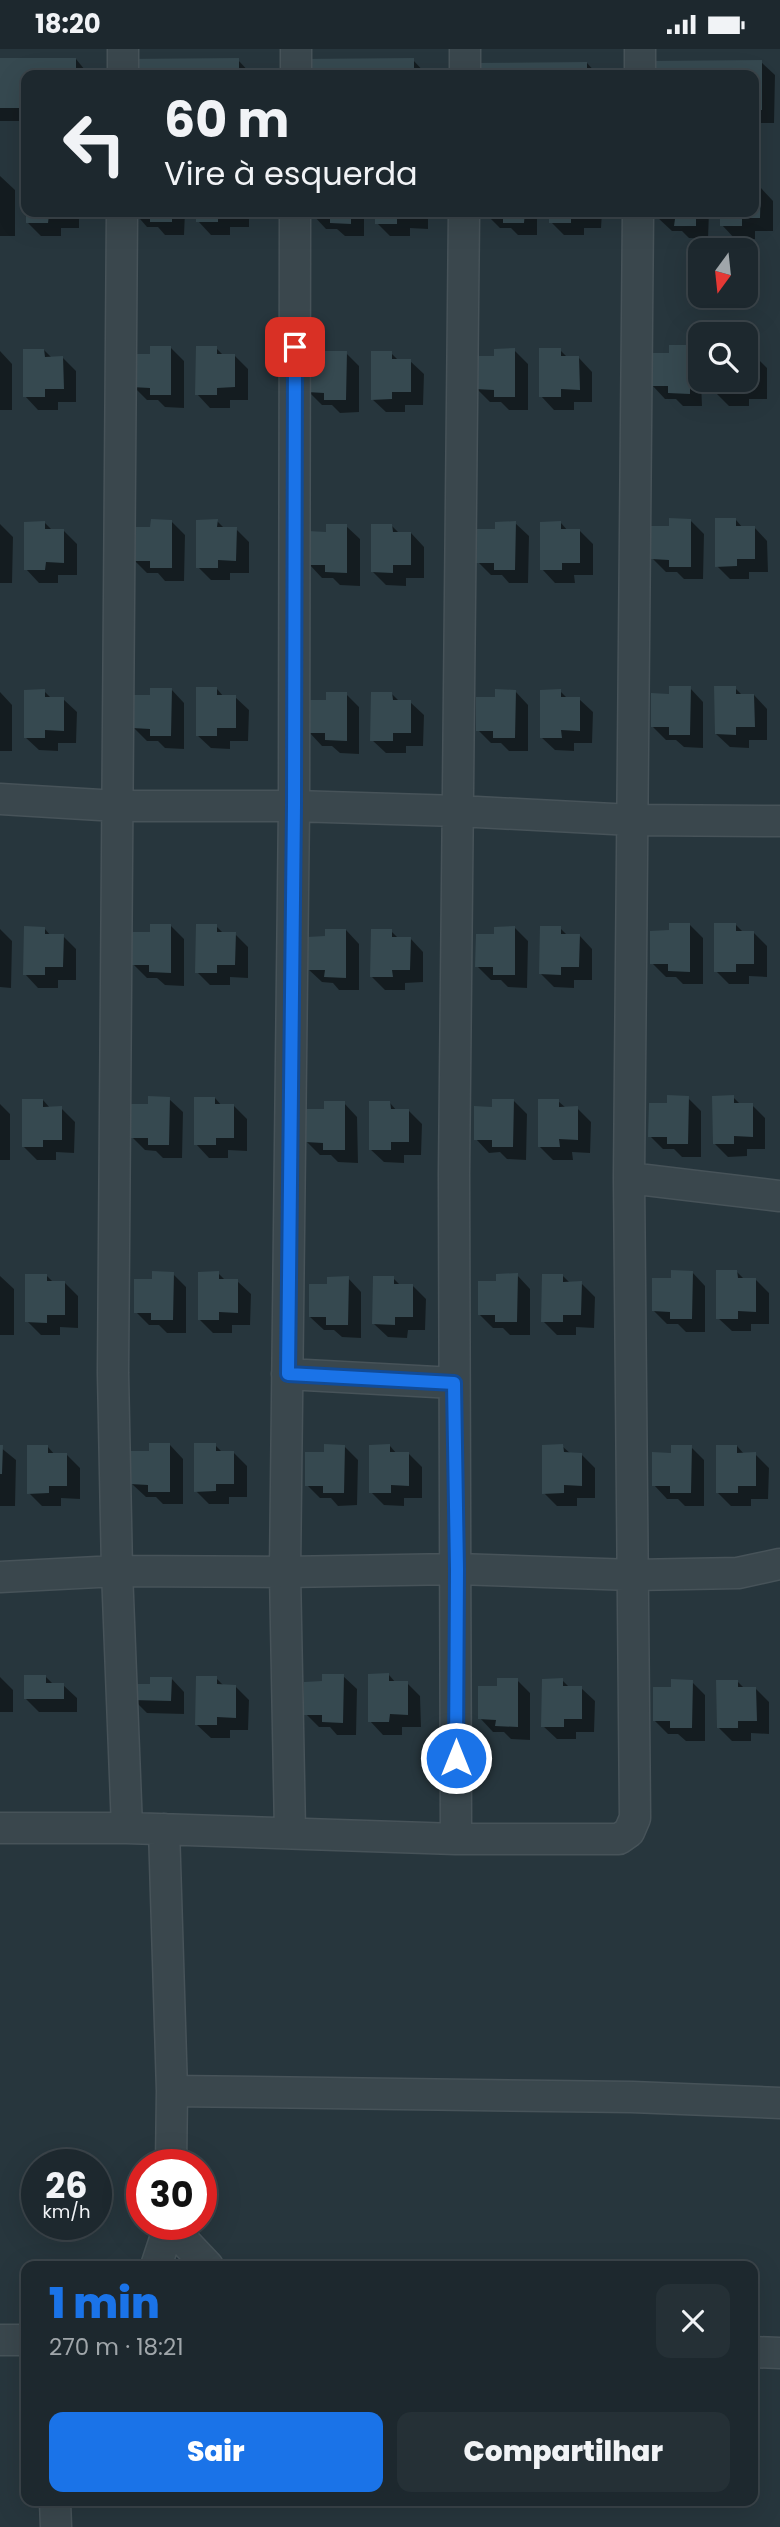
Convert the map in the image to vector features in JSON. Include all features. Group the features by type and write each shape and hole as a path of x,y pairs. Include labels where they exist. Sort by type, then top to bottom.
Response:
{"street":[{"path":"123,49 123,70"},
{"path":"296,49 296,70"},
{"path":"465,49 465,70"},
{"path":"639,70 640,49"},
{"path":"122,217 113,1373 127,1828"},
{"path":"290,1832 285,1572 294,806 295,217"},
{"path":"456,1839 457,1569 454,1383 464,217"},
{"path":"0,1828 127,1828 456,1839 619,1839 629,1832 635,1818 629,1178 638,217"},
{"path":"0,799 117,806 294,806 632,820 780,821"},
{"path":"629,1178 780,1196"},
{"path":"288,1374 454,1383"},
{"path":"0,1577 117,1571 457,1569 633,1575 738,1573 780,1564"},
{"path":"164,1829 171,2149"},
{"path":"172,2091 632,2097 780,2102"},
{"path":"158,2261 165,2240"},
{"path":"184,2240 203,2261"},
{"path":"0,2340 21,2340"},
{"path":"758,2352 780,2353"},
{"path":"55,2506 56,2527"}],"building":[{"path":"0,58 76,58 76,70 21,70 21,108 0,108"},
{"path":"239,58 239,70 123,70 123,59"},
{"path":"414,58 414,70 298,70 298,59"},
{"path":"762,60 762,110 759,110 759,70 646,70 646,61"},
{"path":"587,62 587,70 471,70 471,63"},
{"path":"761,185 760,218 742,218 742,226 720,226 720,217 759,217"},
{"path":"26,217 49,217 48,223 26,223"},
{"path":"150,217 172,217 172,222 150,222"},
{"path":"196,217 218,217 218,222 196,222"},
{"path":"330,217 351,217 351,224 330,223"},
{"path":"375,217 397,217 397,224 375,224"},
{"path":"503,217 525,217 524,223 503,223"},
{"path":"549,217 571,217 571,223 549,223"},
{"path":"696,217 696,226 674,226 675,219 656,218"},
{"path":"669,345 688,345 690,394 668,393 668,386 650,386 651,353 669,353"},
{"path":"150,346 171,346 171,395 150,395 150,388 131,387 132,354 150,354"},
{"path":"196,346 217,346 217,354 235,354 235,387 217,388 217,395 195,395"},
{"path":"515,348 515,397 494,397 494,390 475,389 475,356 494,356 494,349"},
{"path":"539,348 561,348 561,356 579,356 580,390 561,389 561,397 539,397"},
{"path":"23,349 44,349 45,357 63,356 64,389 45,389 45,397 23,397"},
{"path":"325,351 347,351 346,400 324,400 324,393 307,392 307,359 325,359"},
{"path":"371,351 392,351 392,359 411,359 411,392 392,392 392,399 371,400"},
{"path":"714,392 736,392 736,394"},
{"path":"669,518 691,519 691,567 669,567 669,560 651,559 651,526 669,526"},
{"path":"715,518 736,518 736,526 755,526 755,559 737,559 737,566 715,567"},
{"path":"151,519 172,520 172,568 150,568 150,561 132,561 133,527 150,527"},
{"path":"218,519 217,527 237,527 236,561 218,560 218,568 196,568 196,520"},
{"path":"45,521 45,529 64,529 64,563 46,562 45,570 24,570 24,522"},
{"path":"516,521 515,570 494,570 494,563 476,563 476,529 495,529 495,522"},
{"path":"561,521 561,529 580,529 580,563 562,563 562,570 540,570 540,522"},
{"path":"326,524 347,524 347,573 325,572 325,565 307,565 308,531 326,532"},
{"path":"371,524 392,524 393,532 411,532 411,565 393,565 393,573 371,572"},
{"path":"669,686 691,686 690,735 669,735 669,727 651,727 651,693 669,694"},
{"path":"714,686 736,686 736,694 754,694 755,727 736,727 736,735 715,734"},
{"path":"196,687 217,687 217,695 236,695 236,728 217,728 217,736 196,736"},
{"path":"150,688 172,688 171,736 150,736 150,729 132,728 132,695 150,695"},
{"path":"45,689 45,697 64,697 64,731 45,730 45,738 24,738 24,690"},
{"path":"495,689 516,690 515,738 493,738 493,731 476,731 476,697 495,697"},
{"path":"561,689 561,697 580,697 580,731 561,730 562,738 540,738 540,690"},
{"path":"326,692 347,692 347,741 325,740 325,733 307,733 307,700 326,700"},
{"path":"371,692 392,692 393,700 411,700 411,733 393,733 393,741 370,741"},
{"path":"669,923 690,923 690,972 668,971 668,964 650,964 650,931 669,930"},
{"path":"714,923 736,923 736,931 754,931 754,964 736,964 736,972 714,972"},
{"path":"150,924 171,924 171,973 149,972 149,965 132,965 132,932 150,932"},
{"path":"196,924 217,924 217,932 236,932 235,965 217,965 217,973 195,973"},
{"path":"24,926 45,927 45,934 64,934 63,967 45,967 45,975 23,975"},
{"path":"515,926 515,975 493,975 493,967 475,967 476,934 494,934 494,927"},
{"path":"540,926 561,926 561,934 580,934 579,967 561,967 561,975 539,974"},
{"path":"325,929 346,929 346,978 324,977 325,970 307,970 307,937 325,936"},
{"path":"371,929 392,929 392,937 411,937 410,970 392,970 393,977 370,977"},
{"path":"667,1095 689,1096 688,1144 667,1144 667,1137 648,1137 649,1103 667,1103"},
{"path":"734,1095 734,1103 753,1103 753,1137 734,1136 734,1144 713,1144 712,1096"},
{"path":"148,1096 170,1097 169,1145 148,1145 148,1138 130,1138 130,1104 148,1104"},
{"path":"194,1097 215,1097 215,1104 234,1104 234,1138 216,1138 216,1145 194,1145"},
{"path":"22,1099 43,1099 43,1107 62,1106 62,1140 43,1140 43,1147 22,1147"},
{"path":"492,1099 514,1099 513,1147 492,1147 492,1140 474,1140 474,1106 492,1107"},
{"path":"538,1099 559,1099 559,1107 578,1106 578,1140 559,1139 560,1147 538,1147"},
{"path":"324,1101 345,1101 345,1150 323,1150 323,1143 305,1142 305,1109 324,1109"},
{"path":"369,1101 390,1101 391,1109 409,1109 409,1142 391,1142 391,1150 369,1150"},
{"path":"671,1270 693,1271 692,1319 670,1319 670,1312 652,1311 652,1278 671,1278"},
{"path":"716,1270 737,1270 738,1278 756,1278 756,1312 738,1311 738,1319 716,1319"},
{"path":"152,1271 174,1272 173,1320 151,1320 151,1313 134,1313 134,1279 152,1279"},
{"path":"219,1271 219,1279 238,1279 238,1313 219,1312 219,1320 198,1320 198,1272"},
{"path":"518,1273 517,1322 495,1322 495,1315 478,1315 478,1281 496,1281 496,1274"},
{"path":"25,1274 47,1274 47,1281 65,1281 65,1315 47,1315 47,1323 25,1322"},
{"path":"542,1274 563,1274 563,1282 582,1281 581,1315 563,1315 563,1322 541,1322"},
{"path":"349,1276 348,1325 326,1325 326,1317 309,1317 309,1284 327,1284 327,1277"},
{"path":"373,1276 394,1276 394,1284 413,1284 413,1317 395,1317 395,1325 372,1324"},
{"path":"149,1443 170,1443 170,1492 148,1492 148,1485 130,1484 130,1451 149,1451"},
{"path":"194,1443 216,1443 216,1451 234,1451 234,1484 216,1484 216,1491 194,1492"},
{"path":"324,1444 345,1445 344,1493 323,1493 323,1486 305,1486 305,1452 324,1452"},
{"path":"390,1444 390,1452 409,1452 409,1486 391,1485 391,1493 369,1493 369,1445"},
{"path":"563,1444 564,1452 582,1453 582,1486 564,1485 564,1493 542,1494 542,1445"},
{"path":"0,1445 3,1445 2,1474 0,1474"},
{"path":"27,1445 48,1445 48,1453 67,1453 67,1486 49,1486 49,1493 27,1494"},
{"path":"671,1445 692,1445 691,1493 670,1493 670,1486 652,1486 652,1452 671,1453"},
{"path":"716,1445 737,1445 737,1453 756,1452 756,1486 738,1486 738,1493 716,1493"},
{"path":"389,1673 389,1681 408,1681 408,1715 390,1714 389,1722 368,1722 368,1674"},
{"path":"322,1674 344,1674 343,1723 322,1722 322,1715 304,1715 304,1682 322,1681"},
{"path":"24,1675 46,1675 46,1683 64,1683 64,1699 24,1699"},
{"path":"196,1676 217,1676 217,1684 236,1685 236,1718 217,1717 217,1725 195,1725"},
{"path":"150,1677 172,1677 171,1701 132,1700 132,1684 150,1684"},
{"path":"497,1678 518,1678 518,1727 495,1726 496,1720 478,1719 478,1686 497,1686"},
{"path":"563,1678 563,1686 582,1686 582,1719 564,1719 564,1727 541,1727 542,1679"},
{"path":"671,1679 693,1680 692,1728 670,1728 670,1721 653,1721 653,1687 671,1687"},
{"path":"716,1680 738,1680 738,1687 756,1687 757,1721 738,1721 738,1728 717,1728"}],"route":[{"path":"295,347 294,806 288,1374 454,1383 456,1758"}]}
